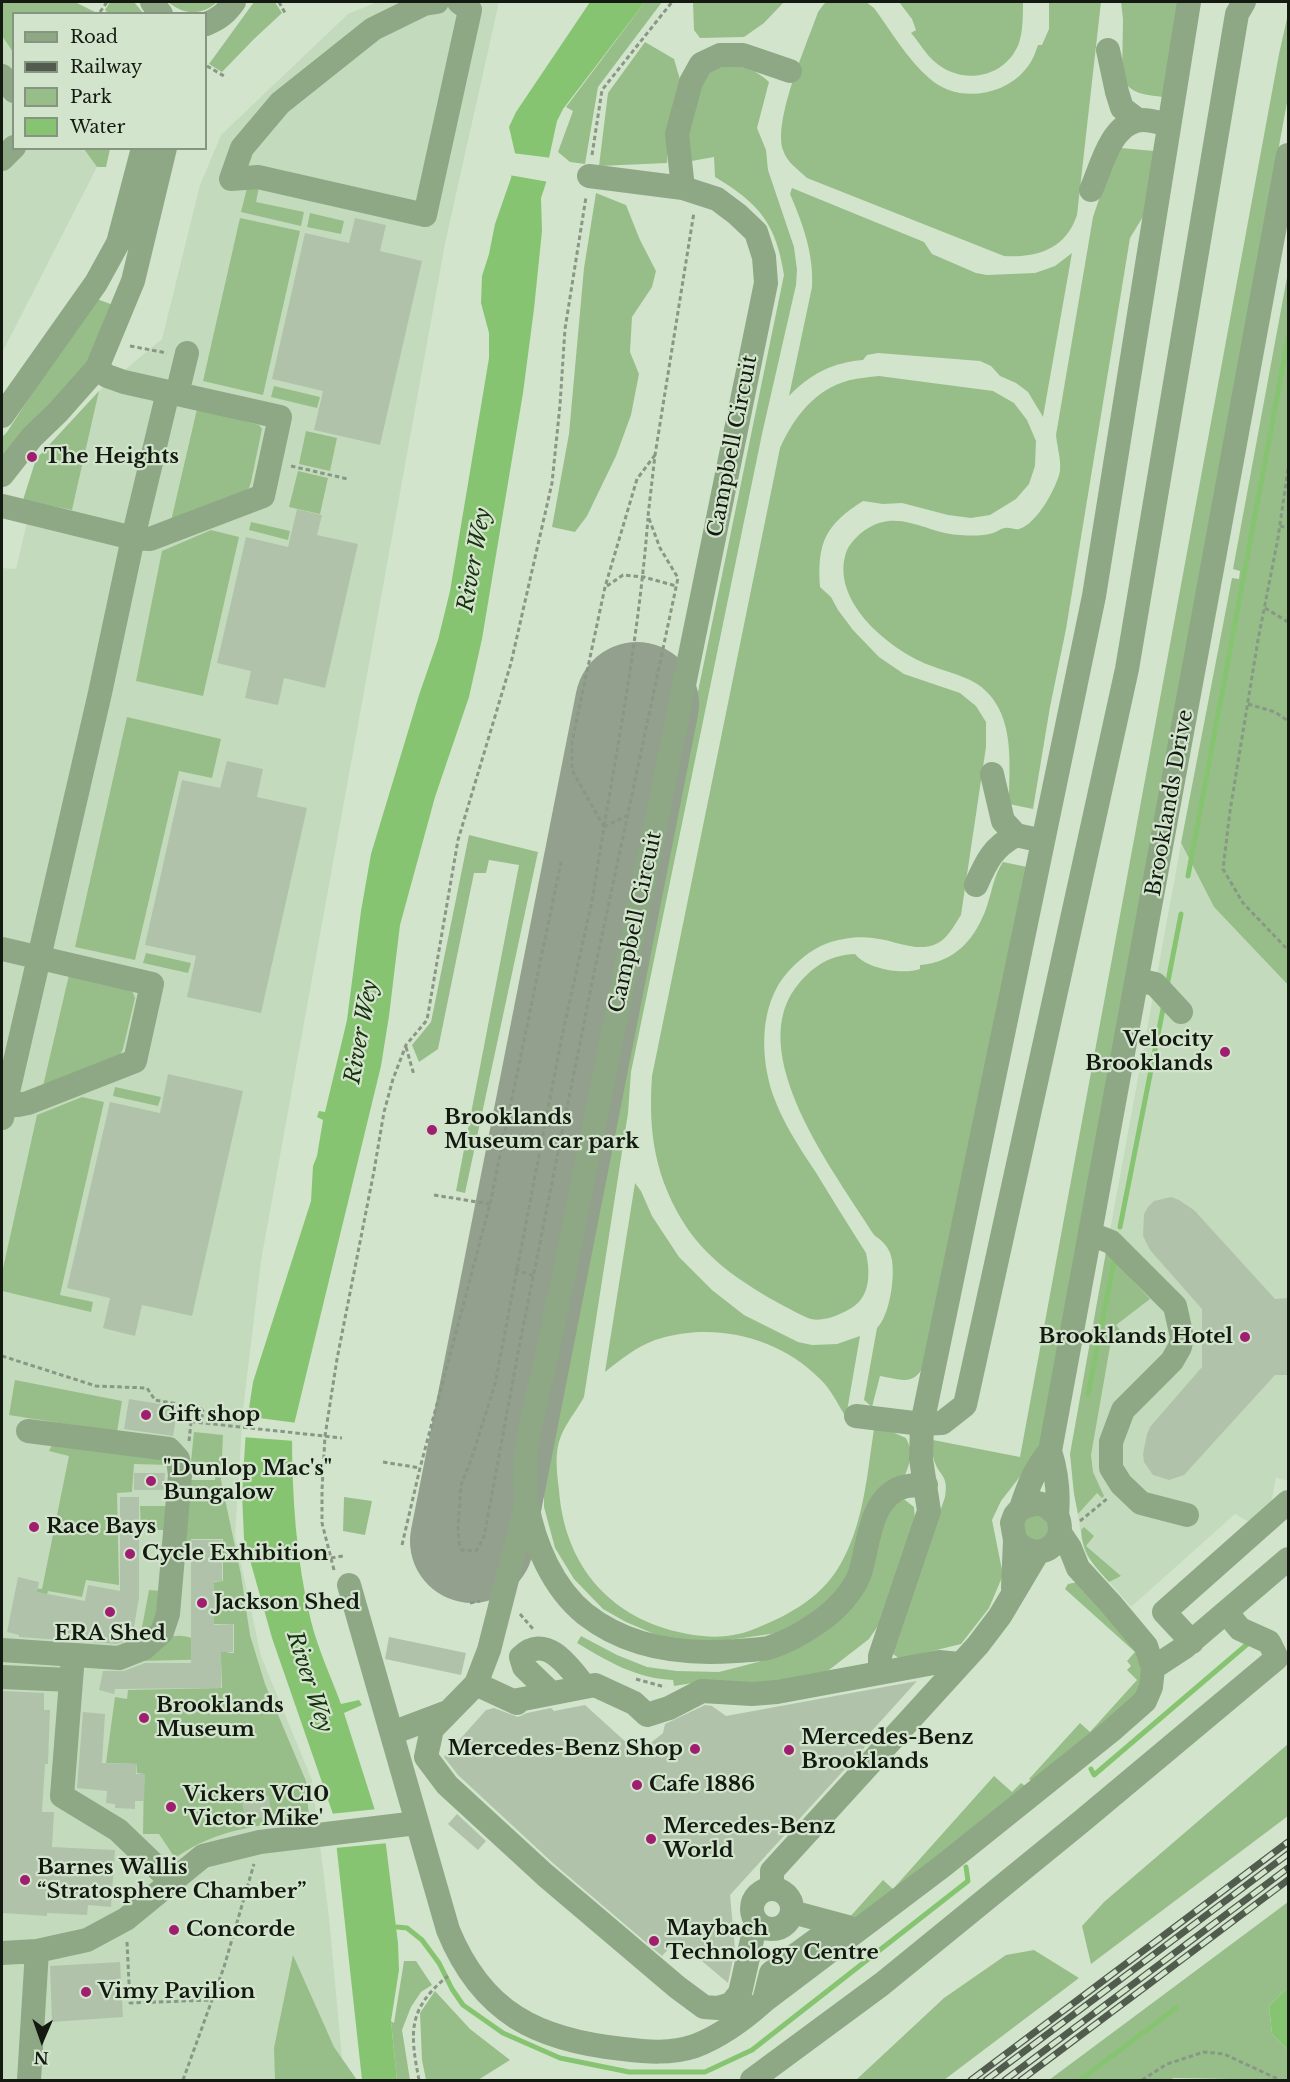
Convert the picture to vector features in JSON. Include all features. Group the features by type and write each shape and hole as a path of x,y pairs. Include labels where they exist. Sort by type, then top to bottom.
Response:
{"street":[{"path":"207,48 211,22 228,12 234,2"},
{"path":"437,2 424,4 373,29 280,103 242,148 231,179 258,177 425,215 470,10 459,2"},
{"path":"879,1673 880,1656 928,1511 921,1459 922,1424 1094,596 1189,2"},
{"path":"856,1416 922,1424 942,1423 964,1405 1127,669 1237,14 1244,2"},
{"path":"1108,50 1116,92 1122,108 1138,120 1169,125"},
{"path":"690,190 676,134 691,82 700,64 720,55 743,55 790,70"},
{"path":"2,76 12,88"},
{"path":"1091,190 1109,147 1122,126 1138,120"},
{"path":"2,416 96,283 118,243 142,150"},
{"path":"2,475 32,437 97,368 133,281 165,150"},
{"name":"Brooklands Drive","path":"1021,1508 1040,1462 1050,1451 1110,1245 1146,982 1288,155"},
{"name":"Campbell Circuit","path":"589,176 690,190 717,199 756,232 764,257 766,283 547,1356 534,1410 526,1467 527,1503 546,1565 565,1593 586,1614 614,1631 639,1642 664,1649 693,1653 767,1648 821,1621 847,1596 860,1574 869,1533 887,1497 902,1487 926,1485"},
{"path":"96,283 125,300"},
{"path":"2,949 39,958 152,984 135,1061 28,1103 2,1108 39,958 100,693 133,538 172,393 178,353"},
{"path":"2,506 133,538 150,539 263,496 280,417 124,382 107,376 97,368"},
{"path":"992,774 1003,821 1016,835 1043,841"},
{"path":"976,885 987,860 1002,842 1016,835"},
{"path":"1146,982 1181,1012"},
{"path":"1110,1245 1175,1306 1182,1336 1180,1347 1172,1361 1123,1410 1111,1442 1111,1467 1121,1484 1141,1503 1153,1508 1187,1515"},
{"path":"2,1650 119,1658 144,1648 162,1632 168,1614 180,1475 178,1459 169,1449 28,1431"},
{"name":"Brooklands Drive","path":"1050,1451 1055,1468 1058,1496 1066,1523"},
{"path":"1192,1642 1164,1612 1288,1502"},
{"path":"527,1503 489,1650 476,1684 432,1729 426,1757 447,1785 553,1882 677,1987 704,2007 718,2008 731,2004 740,1993 756,1922"},
{"path":"342,1582 392,1733 406,1825 456,1950 482,1988 522,2022 550,2035 574,2043 679,2056 724,2032 744,2018 944,1864 1132,1714 1145,1701 1151,1687 1153,1668 1146,1646 1078,1568 1070,1548 1066,1523 1045,1505 1037,1503 1021,1508 1012,1523 1012,1532 1021,1547 1029,1551 1040,1552 1057,1562 1078,1568"},
{"path":"772,1888 772,1870 978,1645 1000,1616 1012,1592 1040,1552 1054,1545 1066,1523"},
{"path":"1012,1592 1015,1540"},
{"path":"1153,1668 1192,1642 1288,1559"},
{"path":"752,2080 891,1976 1082,1821 1277,1658 1269,1642 1240,1629 1226,1612"},
{"path":"551,1693 524,1667 521,1657 528,1650 540,1649 558,1654 585,1687"},
{"path":"73,1655 62,1796 118,1830 171,1881"},
{"path":"476,1684 515,1702 595,1685 634,1703 646,1716 669,1708 702,1691 752,1694 777,1692 939,1662 960,1664"},
{"path":"2,1677 71,1680"},
{"path":"392,1733 447,1713"},
{"path":"2,1953 37,1951 87,1940 126,1919 203,1856 260,1842 406,1825"},
{"path":"772,1888 780,1890 790,1899 792,1912 786,1924 767,1929 756,1922 752,1903 760,1892 772,1888"},
{"path":"792,1912 848,1927 848,1938"},
{"path":"30,2080 37,1951"}],"path":[{"path":"100,12 106,2"},
{"path":"279,2 285,13"},
{"path":"342,1582 331,1558 322,1523 325,1436 337,1359 384,1112 406,1045 427,1020 458,840 511,663 552,483 565,329 602,90 672,2"},
{"path":"207,56 224,76"},
{"path":"648,516 660,548 678,578 594,973 533,1276 484,1537 476,1551 462,1550 458,1526 461,1485 495,1384 515,1269 592,901 619,743 644,577 648,516 655,454 690,190"},
{"path":"129,346 178,353"},
{"path":"604,827 572,770 572,742 605,587 637,479 655,454"},
{"path":"271,462 348,478"},
{"path":"1288,470 1230,811 1223,869 1243,903 1288,950"},
{"path":"1280,526 1288,528"},
{"path":"605,587 623,575 644,577 676,586"},
{"path":"1265,608 1288,619"},
{"path":"1248,704 1275,712 1288,721"},
{"path":"604,827 628,815"},
{"path":"402,1545 420,1468 490,1204 561,862"},
{"path":"406,1045 414,1075"},
{"path":"434,1195 490,1204"},
{"path":"515,1269 533,1276"},
{"path":"2,1356 96,1386 147,1388 155,1400 201,1408 203,1411 201,1423"},
{"path":"176,1420 342,1438"},
{"path":"383,1462 420,1468"},
{"path":"1066,1523 1105,1501 1121,1484"},
{"path":"331,1558 343,1556"},
{"path":"183,2080 224,1967 260,1842"},
{"path":"126,1919 130,2003 212,2000"},
{"path":"419,2080 415,2057 414,2022 420,2004 434,1988 453,1973"},
{"path":"1142,2080 1167,2064 1204,2052 1224,2054 1280,2080"}],"shaded area":[{"name":"The Heights","path":"377,2 499,2 445,244 261,1261 243,1410 235,1536 261,1656 312,1780 329,1917 344,2080 2,2080 2,568 16,569 32,501 72,510 99,391 162,339 200,185 221,135 348,14"},
{"path":"2,36 12,51 12,150 85,150 97,167 2,353"},
{"path":"1181,844 1214,907 1288,985 1288,1481 1276,1478 1271,1504 1249,1522 1235,1514 1131,1607 1086,1555 1072,1477 1106,1252"}],"green space":[{"path":"2,2 75,2 95,12 12,12 12,51 2,36"},
{"path":"110,2 134,2 142,12 107,12 105,10"},
{"path":"168,2 217,2 205,10 192,12 180,9"},
{"path":"254,2 275,2 282,13 222,72 209,64"},
{"path":"645,2 662,2 598,87 585,164 570,162 558,152 573,111 566,107"},
{"path":"693,2 784,2 764,23 744,37 700,38 694,30"},
{"path":"827,2 866,2 874,8 906,54 929,78 952,91 978,94 1004,86 1030,64 1038,45 1042,45 1049,29 1049,2 1101,2 1077,215 1066,236 1049,249 1039,253 1004,256 807,178 793,166 783,150 781,137 783,120 793,82 818,12"},
{"path":"899,2 1023,2 1019,43 1013,55 994,71 970,76 946,70 935,62 911,33 916,30 912,19"},
{"path":"1121,2 1178,2 1164,97 1134,91 1122,77"},
{"path":"1288,14 1288,97 1039,1452 1001,1501 992,1520 1003,1575 989,1608 961,1644 900,1659 893,1654 895,1643 945,1497 946,1484 934,1460 933,1440 1020,1457"},
{"path":"645,42 674,59 681,83 668,131 667,163 599,166 608,93"},
{"path":"727,65 750,69 769,82 757,128 766,150 768,170 794,247 796,285 762,434 631,1072 628,1113 584,1397 563,1431 557,1449 562,1515 569,1538 591,1579 625,1610 646,1621 678,1632 709,1636 733,1635 760,1627 794,1610 820,1590 834,1574 848,1549 859,1516 874,1429 890,1431 906,1438 910,1456 905,1475 845,1586 824,1608 777,1633 715,1642 659,1636 626,1622 603,1609 574,1579 555,1548 544,1507 544,1437 784,275 781,257 771,229 754,206 715,177 714,157 686,162 685,140 704,75"},
{"path":"1121,148 1154,151 1144,215 1130,238 1066,629 1033,809 1009,804 1008,738 1001,713 989,694 974,682 913,657 880,635 854,604 846,586 843,568 847,550 851,544 862,532 877,524 901,521 948,534 981,535 1004,528 1017,529 1026,526 1045,504 1060,471 1056,435 1093,217 1115,152"},
{"path":"85,150 110,150 106,167 97,167"},
{"path":"259,187 256,202 304,212 301,226 241,212 247,188"},
{"path":"792,188 924,242 932,254 976,273 987,275 1035,273 1055,266 1072,253 1043,417 1028,392 980,361 878,353 867,355 863,360 842,363 823,370 805,381 789,396 812,287 809,251 790,194"},
{"path":"596,193 626,205 656,271 652,287 632,317 630,352 639,374 631,415 616,456 587,516 575,532 552,527 569,434 584,268"},
{"path":"310,213 344,221 341,234 307,227"},
{"path":"240,218 300,231 263,395 203,381"},
{"path":"1288,272 1288,985 1214,907 1181,843 1232,578 1239,579 1240,571 1233,569"},
{"path":"97,299 116,306 91,358 2,461 2,437"},
{"path":"879,376 993,391 1014,403 1027,420 1036,441 1035,466 1029,484 1016,499 990,515 971,518 948,515 902,503 883,504 863,501 840,518 826,536 822,547 820,587 831,597 853,630 879,657 904,674 960,693 976,706 986,722 986,747 961,915 948,934 942,941 925,947 864,937 828,943 812,951 787,973 771,1000 764,1048 773,1095 792,1134 866,1253 867,1260 868,1282 859,1302 839,1315 816,1320 800,1314 742,1281 707,1252 687,1228 667,1192 656,1155 651,1117 652,1076 780,448 799,415 816,397 850,380"},
{"path":"274,386 320,397 317,408 271,397"},
{"path":"99,391 72,510 23,500 36,459"},
{"path":"197,409 259,425 262,429 251,482 249,488 243,492 171,521"},
{"path":"306,431 337,438 330,471 299,464"},
{"path":"298,471 328,478 320,514 289,507"},
{"path":"251,522 290,531 288,540 249,530"},
{"path":"211,530 239,537 203,696 136,681 162,551"},
{"path":"127,717 221,739 212,778 179,771 135,960 75,947"},
{"path":"469,835 538,852 465,1193 456,1191 519,865 489,860 486,873 474,873 438,1049 419,1062 412,1045 431,1022"},
{"path":"1003,862 1027,867 924,1365 920,1372 911,1379 900,1380 880,1376 872,1407 864,1400 877,1328 886,1314 889,1303 892,1261 887,1248 874,1235 838,1180 800,1112 787,1077 781,1042 784,1010 800,982 818,966 838,956 855,954 876,967 895,971 913,971 920,969 920,965 933,963 954,953 963,946 977,928 987,906 997,872"},
{"path":"146,953 191,963 188,973 143,963"},
{"path":"69,975 132,990 135,998 120,1055 43,1086"},
{"path":"115,1087 161,1097 158,1106 113,1096"},
{"path":"82,1097 104,1102 60,1295 93,1302 91,1312 2,1291 2,1273 37,1115"},
{"path":"635,1183 652,1216 679,1257 712,1290 744,1315 798,1342 812,1345 837,1344 860,1336 846,1417 828,1387 803,1364 784,1352 743,1336 698,1332 676,1334 648,1343 622,1358 605,1372"},
{"path":"1106,1252 1150,1299 1116,1325 1126,1338 1112,1335 1091,1455 1093,1472 1104,1496 1102,1498 1097,1493 1078,1514 1070,1454"},
{"path":"15,1380 122,1401 117,1432 9,1415"},
{"path":"194,1432 223,1435 221,1480 241,1575 250,1635 265,1684 306,1781 309,1818 256,1826 223,1834 175,1858 159,1834 143,1834 144,1774 137,1773 137,1764 106,1763 115,1697 127,1699 128,1690 222,1688 221,1659 140,1661 155,1648 168,1638 179,1636 194,1639 218,1650 234,1653 234,1624 214,1624 214,1582 223,1581 223,1539 191,1539 190,1560 184,1560 188,1480 215,1480 216,1464 191,1462"},
{"path":"52,1445 160,1450 170,1465 134,1464 132,1492 117,1493 119,1585 86,1580 82,1597 48,1591 45,1601 32,1588 42,1589 69,1456 49,1451"},
{"path":"344,1497 372,1501 365,1535 343,1531"},
{"path":"905,1500 914,1507 915,1520 880,1623 869,1639 829,1670 802,1682 693,1683 674,1686 673,1680 635,1673 577,1643 581,1636 617,1655 647,1667 677,1671 719,1672 758,1662 786,1651 810,1637 878,1525 897,1501"},
{"path":"140,1506 170,1506 168,1530 141,1530"},
{"path":"1025,1514 1047,1515 1052,1536 1031,1544 1019,1524"},
{"path":"1084,1527 1094,1536 1086,1546 1121,1576 1109,1582 1094,1564 1082,1539 1081,1530"},
{"path":"1078,1582 1139,1649 1141,1685 1132,1701 1034,1783 1029,1779 1080,1723 1090,1732 1137,1680 1127,1670 1131,1666 1127,1661 1135,1652 1065,1589 1068,1584"},
{"path":"149,1590 163,1591 156,1621 140,1638"},
{"path":"1288,1744 1288,1816 1091,1964 1082,1926 1104,1902"},
{"path":"994,1776 1012,1792 1021,1783 1028,1788 855,1921 848,1919 883,1880 893,1889"},
{"path":"1288,1902 1288,1987 1269,2006 1272,2034 1288,2050 1288,2080 1174,2078 1168,2080 1049,2080"},
{"path":"1034,1950 1079,1978 944,2080 856,2080 944,1998 1006,1955"},
{"path":"293,1955 334,2047 357,2080 275,2080 274,2048"},
{"path":"404,1961 416,1961 432,1985 421,1992 411,2007 402,2030 410,2080 397,2080 391,2021 394,2023"},
{"path":"435,1991 470,2029 510,2060 478,2080 426,2080 422,2060 420,2013"}],"water":[{"name":"River Wey","path":"590,2 645,2 563,109 557,121 546,183 541,198 542,231 523,393 482,639 469,697 435,797 400,925 381,1066 292,1433 296,1528 306,1598 317,1642 341,1704 359,1700 362,1705 344,1713 386,1845 398,1943 399,1970 391,2021 397,2080 362,2080 333,1814 272,1638 244,1539 242,1494 246,1428 253,1382 311,1201 313,1166 323,1120 317,1117 319,1111 325,1112 347,1020 371,854 438,640 450,591 489,358 489,333 481,303 482,276 495,224 511,178 515,153 509,127 516,112"},
{"path":"1288,1987 1288,2050 1272,2034 1269,2006"}],"pier":[{"path":"512,153 552,158 549,182 509,175"},
{"path":"244,1416 297,1423 295,1441 242,1437"},
{"path":"378,1809 388,1843 335,1848 330,1814"}],"building":[{"path":"355,218 386,225 380,251 422,261 380,445 314,430 323,391 272,379 305,233 349,243"},
{"path":"297,509 322,515 317,535 358,544 325,688 284,678 278,705 245,698 251,671 217,663 246,537 288,547"},
{"path":"227,761 263,769 257,797 307,808 261,1013 187,997 196,956 145,945 182,780 220,788"},
{"path":"168,1074 243,1091 192,1316 142,1305 135,1336 103,1328 110,1298 67,1288 110,1102 160,1113"},
{"name":"Brooklands Hotel","path":"1171,1197 1194,1210 1275,1299 1288,1298 1288,1375 1275,1375 1184,1475 1169,1480 1153,1475 1144,1462 1143,1454 1147,1434 1150,1427 1202,1367 1202,1309 1150,1250 1143,1236 1144,1214 1148,1207 1154,1201"},
{"path":"129,1399 178,1407 173,1436 124,1429"},
{"name":"\"Dunlop Mac's\" Bungalow","path":"134,1473 165,1473 164,1490 134,1490"},
{"path":"120,1497 139,1497 139,1598 132,1638 117,1644 19,1637 19,1635 7,1632 18,1577 39,1582 37,1592 85,1601 88,1585 120,1591"},
{"path":"191,1540 222,1540 222,1581 214,1581 214,1625 233,1624 233,1652 221,1652 221,1688 115,1689 114,1694 99,1690 103,1671 124,1671 145,1663 191,1663"},
{"path":"389,1637 466,1653 461,1675 385,1659"},
{"name":"Mercedes-Benz World","path":"917,1681 861,1743 865,1747 730,1895 735,1949 728,1983 677,1940 662,1956 554,1864 458,1775 444,1757 486,1710 494,1708 518,1717 551,1708 554,1711 585,1705 638,1753 663,1733 665,1724 705,1705 712,1706 726,1716"},
{"path":"2,1691 44,1693 44,1710 50,1710 48,1764 45,1764 42,1812 54,1812 52,1847 115,1850 111,1907 88,1905 87,1915 47,1913 47,1916 2,1913"},
{"path":"83,1712 105,1714 102,1763 137,1764 136,1774 145,1774 144,1801 135,1801 135,1809 115,1808 115,1804 106,1803 107,1791 77,1788"},
{"path":"269,1796 271,1816 245,1820 242,1800"},
{"path":"457,1814 486,1841 478,1850 448,1824"},
{"name":"Vimy Pavilion","path":"120,1962 123,2017 52,2022 50,1966"}],"waterway":[{"path":"1188,876 1288,338"},
{"path":"1167,986 1181,914"},
{"path":"1120,1227 1164,1004"},
{"path":"1088,1394 1114,1261"},
{"path":"1091,1769 1094,1775 1251,1641"},
{"path":"397,1927 407,1928 422,1940 439,1963 463,2005 503,2033 560,2058 629,2072 705,2072 752,2050 968,1881 966,1867"},
{"path":"1080,2080 1176,2008"}],"runway":[{"path":"472,1541 637,704"}],"railway":[{"path":"971,2080 1288,1842"},
{"path":"986,2080 1288,1854"},
{"path":"1005,2080 1288,1868"},
{"path":"1021,2080 1288,1880"}],"place":[{"name":"The Heights","path":"32,457"},
{"name":"Velocity Brooklands","path":"1225,1052"},
{"name":"Brooklands Museum car park","path":"432,1130"},
{"name":"Brooklands Hotel","path":"1245,1337"},
{"name":"Gift shop","path":"146,1415"},
{"name":"\"Dunlop Mac's\" Bungalow","path":"151,1481"},
{"name":"Race Bays","path":"34,1527"},
{"name":"Cycle Exhibition","path":"130,1554"},
{"name":"Jackson Shed","path":"202,1603"},
{"name":"ERA Shed","path":"110,1612"},
{"name":"Brooklands Museum","path":"144,1718"},
{"name":"Mercedes-Benz Shop","path":"695,1749"},
{"name":"Mercedes-Benz Brooklands","path":"789,1750"},
{"name":"Cafe 1886","path":"637,1785"},
{"name":"Vickers VC10 'Victor Mike'","path":"171,1807"},
{"name":"Mercedes-Benz World","path":"651,1839"},
{"name":"Barnes Wallis “Stratosphere Chamber”","path":"25,1880"},
{"name":"Concorde","path":"174,1930"},
{"name":"Maybach Technology Centre","path":"654,1941"},
{"name":"Vimy Pavilion","path":"86,1992"}]}
